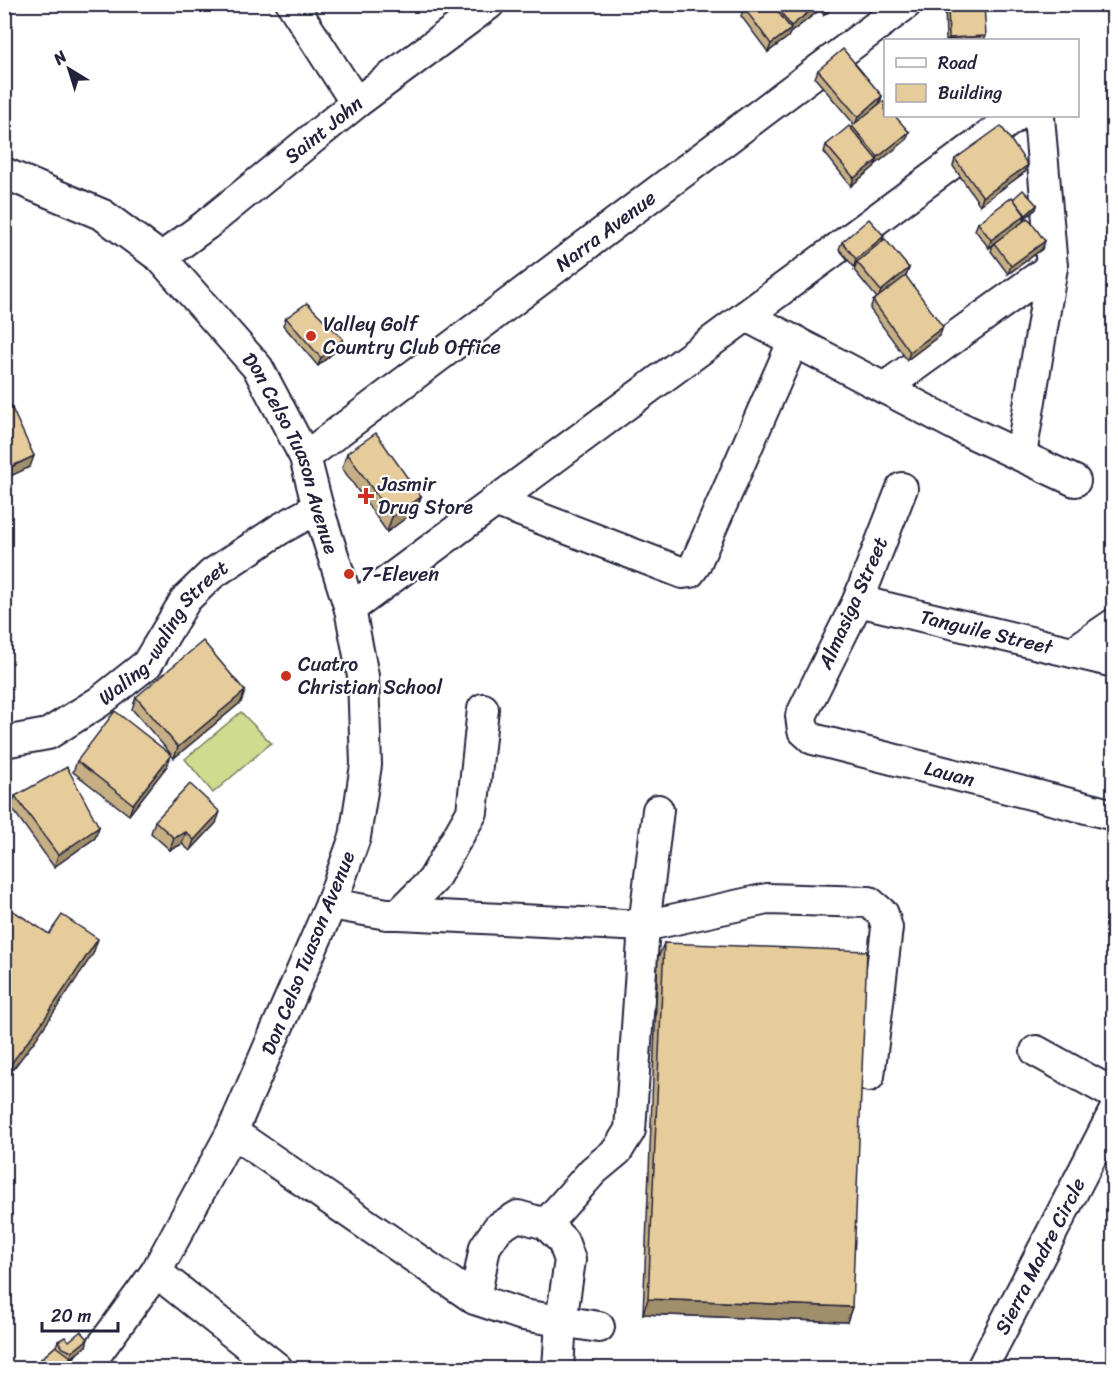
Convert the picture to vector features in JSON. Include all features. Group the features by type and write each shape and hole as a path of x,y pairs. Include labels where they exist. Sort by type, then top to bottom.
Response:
{"street":[{"path":"292,4 356,103"},
{"name":"Saint John","path":"161,258 206,225 356,103 489,4"},
{"name":"Narra Avenue","path":"305,457 906,4"},
{"path":"350,609 1015,117"},
{"path":"1021,455 1052,267 1039,117"},
{"name":"Don Celso Tuason Avenue","path":"4,173 103,215 161,258 258,368 305,457 318,508 350,609 363,676 366,765 355,837 331,903 232,1132 156,1272 86,1368"},
{"path":"884,387 1052,267"},
{"path":"746,316 957,426 1075,481"},
{"path":"495,501 683,573 690,572 794,340"},
{"name":"Almasiga Street","path":"801,716 858,601 902,488"},
{"name":"Waling-waling Street","path":"4,742 48,735 99,702 147,664 186,599 212,574 280,529 318,508"},
{"name":"Tanguile Street","path":"858,601 1113,662"},
{"path":"1073,652 1113,624"},
{"path":"399,914 434,880 472,812 483,709"},
{"name":"Lauan","path":"801,716 803,730 813,739 1113,815"},
{"path":"546,1224 594,1172 617,1151 630,1130 644,926 658,810"},
{"path":"331,903 387,914 644,926 767,899 869,902 883,914 887,928 869,1076"},
{"path":"1036,1051 1113,1094"},
{"name":"Sierra Madre Circle","path":"982,1368 1113,1112"},
{"path":"232,1132 475,1299 523,1316 599,1327"},
{"path":"475,1299 485,1248 498,1228 518,1216 546,1224 563,1241 570,1260 561,1322 558,1368"},
{"path":"156,1272 276,1368"}],"green space":[{"path":"241,712 271,743 213,793 185,759"}],"building":[{"path":"749,4 772,4 791,29 771,44 744,8"},
{"path":"775,4 819,4 791,26"},
{"path":"948,4 984,4 986,36 949,38"},
{"path":"843,49 882,96 858,117 818,70"},
{"path":"883,101 884,117 896,117 909,132 878,157 852,126"},
{"path":"849,126 877,160 854,178 826,145"},
{"path":"1001,126 1028,165 983,197 955,159"},
{"path":"1023,190 1037,205 1026,215 1013,199"},
{"path":"1012,197 1025,215 991,240 978,223"},
{"path":"1028,218 1045,241 1011,266 994,243"},
{"path":"869,219 884,236 856,259 842,242"},
{"path":"885,239 909,268 881,291 857,262"},
{"path":"906,276 943,327 910,352 873,301"},
{"name":"Valley Golf Country Club Office","path":"307,303 343,339 321,358 286,318"},
{"path":"9,402 34,456 4,470 4,404"},
{"path":"376,433 421,497 392,517 347,453"},
{"path":"203,641 245,691 178,747 136,697"},
{"path":"115,711 171,755 133,804 77,761"},
{"path":"67,767 99,827 58,855 15,796"},
{"path":"190,784 220,812 194,840 186,832 174,838 155,821"},
{"path":"4,905 49,934 62,915 98,939 41,1024 4,1073"},
{"path":"664,943 867,951 852,1307 648,1299"},
{"path":"81,1331 88,1339 72,1352 63,1348 58,1341 65,1337 69,1341"},
{"path":"56,1346 71,1357 59,1368 54,1368 41,1359"},
{"path":"38,1364 45,1368 33,1368"}],"place":[{"name":"Valley Golf Country Club Office","path":"311,336"},
{"name":"Jasmir Drug Store","path":"366,496"},
{"name":"7-Eleven","path":"349,574"},
{"name":"Cuatro Christian School","path":"286,676"}]}
